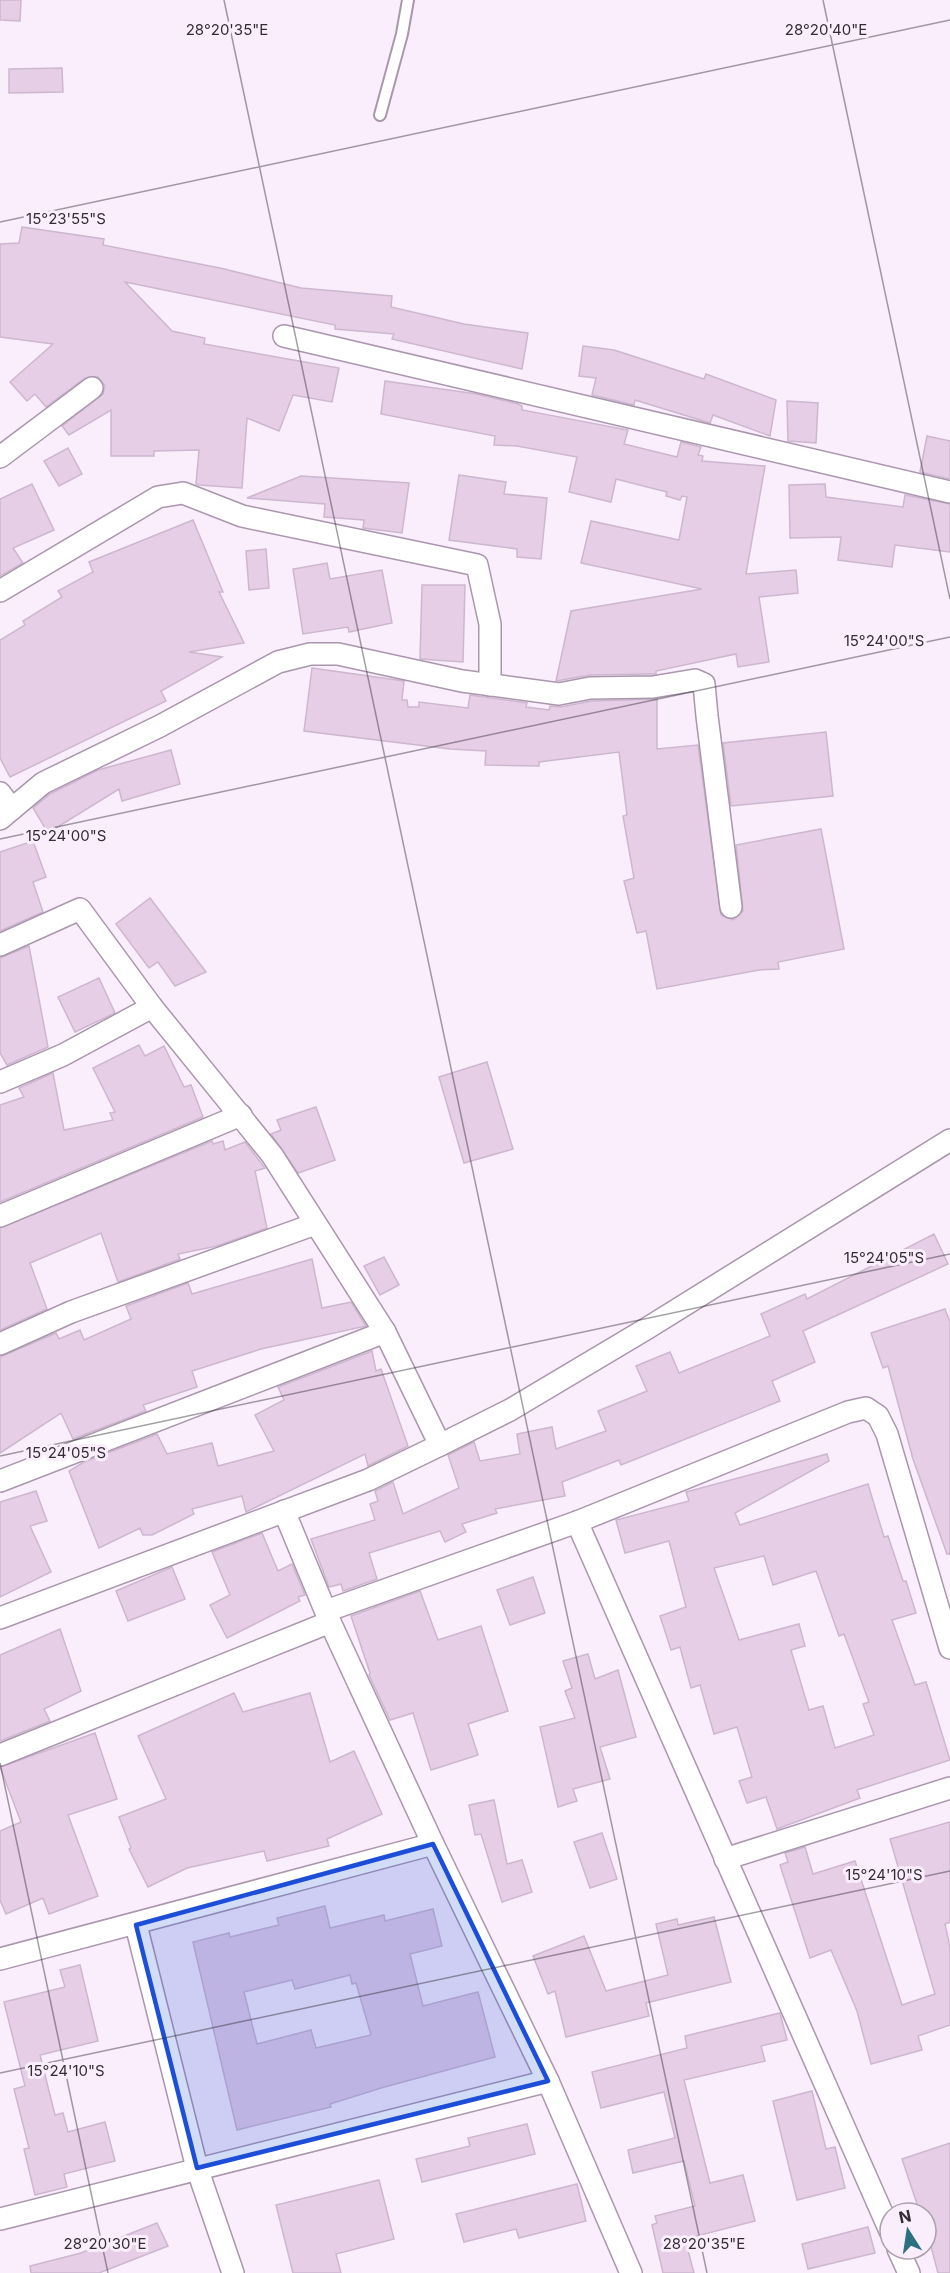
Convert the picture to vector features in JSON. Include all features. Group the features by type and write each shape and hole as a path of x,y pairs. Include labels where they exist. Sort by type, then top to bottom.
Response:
{"street":[{"path":"284,336 950,492"},
{"path":"0,457 92,388"},
{"path":"0,591 158,497 183,493 242,516 477,565 490,624 490,685"},
{"path":"4,807 43,783 160,726 278,662 310,654 339,654 490,685 559,694 590,688 653,687 694,680 705,684 731,907"},
{"path":"0,945 80,909 152,1007 272,1155 384,1332 440,1445"},
{"path":"0,1082 63,1056 152,1007"},
{"path":"0,1216 241,1115"},
{"path":"0,1618 368,1480 510,1410 636,1335 950,1140"},
{"path":"0,1344 71,1312 315,1224"},
{"path":"0,1481 384,1332"},
{"path":"0,1755 328,1616 577,1522 849,1412 866,1408 878,1416 887,1434 950,1648"},
{"path":"284,1511 328,1616 433,1844 548,2080 632,2273"},
{"path":"577,1522 878,2204"},
{"path":"725,1859 950,1788"},
{"path":"0,1959 136,1925 433,1844"},
{"path":"136,1925 197,2168 233,2273"},
{"path":"0,2218 548,2080"}],"lane":[{"path":"381,115 402,34 408,0"}],"highlighted area":[{"path":"433,1844 548,2081 197,2168 136,1925"}],"building":[{"path":"0,0 21,0 20,21 0,20"},
{"path":"62,68 63,92 9,93 9,69"},
{"path":"22,227 104,239 103,245 220,268 301,288 392,296 391,307 464,324 528,333 522,369 392,339 394,334 335,329 335,325 125,282 172,331 205,338 204,344 339,368 332,402 293,395 279,431 247,418 242,488 199,485 196,484 199,450 154,451 154,456 111,456 111,410 69,435 62,426 103,394 105,386 98,377 85,378 46,407 35,394 27,401 10,382 53,344 0,337 0,244 19,243"},
{"path":"583,346 614,350 704,379 706,374 776,400 770,436 713,415 710,423 635,400 634,405 592,395 596,378 579,376"},
{"path":"385,381 477,394 518,404 522,406 522,410 628,430 624,444 677,457 681,442 701,447 698,455 703,456 702,461 765,466 746,574 796,570 798,593 759,597 769,662 738,667 736,654 656,671 656,674 590,675 556,681 571,611 702,589 581,563 591,521 679,540 687,497 682,496 680,500 666,496 667,492 616,479 611,502 569,492 577,457 517,446 494,445 495,436 381,414"},
{"path":"787,401 818,403 816,443 788,441"},
{"path":"927,436 950,441 950,479 920,472"},
{"path":"68,448 82,474 59,486 44,461"},
{"path":"459,475 506,482 504,494 547,498 541,559 517,557 517,549 449,540"},
{"path":"301,476 409,483 402,533 363,528 364,520 324,517 325,504 247,498"},
{"path":"32,484 54,530 13,548 23,563 0,576 0,499"},
{"path":"825,484 826,497 903,507 905,495 950,504 950,552 895,545 892,567 838,560 841,537 790,538 789,485"},
{"path":"193,520 223,592 219,592 244,643 189,652 222,657 161,691 166,701 10,777 0,758 0,640 25,625 23,621 62,597 58,591 93,572 89,562"},
{"path":"266,549 269,588 249,590 246,551"},
{"path":"327,563 330,579 382,570 392,623 349,632 348,627 303,634 293,569"},
{"path":"422,585 465,585 463,662 420,659"},
{"path":"312,668 404,681 402,700 407,700 408,707 419,707 419,702 468,708 470,695 527,703 526,707 549,710 550,706 561,707 591,701 657,699 657,749 698,745 721,915 733,920 743,911 736,845 821,829 844,949 778,962 779,969 759,970 657,989 646,931 637,933 624,881 634,878 623,816 627,815 619,752 539,762 539,766 485,765 486,751 450,749 304,731"},
{"path":"826,732 833,796 731,806 723,743"},
{"path":"171,750 180,784 122,801 119,789 48,833 33,808 50,794 98,770"},
{"path":"33,841 46,877 33,882 43,912 0,931 0,852"},
{"path":"150,898 206,972 175,986 158,962 149,968 116,924"},
{"path":"29,946 48,1047 7,1065 0,1053 0,958"},
{"path":"99,978 115,1013 75,1032 58,997"},
{"path":"139,1045 145,1056 164,1046 184,1087 191,1085 203,1117 0,1202 0,1105 24,1097 19,1088 53,1073 64,1130 113,1120 110,1113 115,1112 93,1068"},
{"path":"487,1062 513,1149 464,1163 439,1077"},
{"path":"316,1107 335,1160 298,1173 271,1134 281,1130 277,1120"},
{"path":"212,1141 213,1144 223,1141 225,1150 245,1142 265,1168 255,1171 267,1228 217,1246 178,1254 180,1259 118,1282 101,1233 30,1263 47,1309 0,1330 0,1228"},
{"path":"934,1234 948,1264 803,1331 815,1362 772,1381 780,1401 621,1465 619,1460 562,1482 565,1496 495,1509 497,1513 462,1524 466,1532 445,1542 440,1531 369,1553 377,1579 343,1591 341,1584 329,1587 311,1539 375,1520 370,1504 378,1501 375,1491 393,1482 403,1514 459,1488 448,1455 474,1442 480,1461 520,1454 517,1434 552,1427 556,1449 606,1431 598,1411 647,1391 636,1366 670,1352 679,1373 770,1336 761,1314 805,1294 807,1299"},
{"path":"384,1257 399,1285 380,1295 364,1266"},
{"path":"312,1259 322,1308 351,1302 366,1326 261,1349 192,1371 197,1387 143,1405 146,1411 73,1439 61,1413 0,1453 0,1357 56,1333 59,1339 80,1330 84,1340 131,1319 126,1306 188,1283 192,1294"},
{"path":"945,1309 950,1322 950,1554 947,1554 913,1459 888,1366 883,1368 871,1333"},
{"path":"372,1351 376,1371 381,1369 408,1446 368,1466 365,1454 246,1512 242,1496 192,1509 194,1514 152,1535 143,1535 140,1528 99,1548 69,1471 84,1462 157,1434 167,1454 212,1443 218,1466 274,1451 255,1415 284,1400 278,1387"},
{"path":"827,1454 829,1461 735,1513 740,1525 868,1484 884,1537 888,1536 916,1613 892,1620 915,1685 926,1682 950,1760 857,1790 860,1798 777,1829 766,1797 747,1803 739,1781 752,1777 737,1727 714,1734 700,1685 691,1688 680,1647 671,1650 660,1616 686,1607 669,1541 625,1553 616,1520 689,1501 686,1492","holes":["764,1556 773,1585 816,1571 839,1636 844,1634 869,1702 863,1704 874,1735 835,1748 823,1706 809,1710 791,1650 805,1646 799,1624 739,1640 714,1568"]},
{"path":"36,1491 47,1521 30,1526 51,1572 0,1597 0,1502"},
{"path":"262,1533 278,1571 292,1564 305,1595 298,1597 300,1601 227,1638 210,1605 230,1595 212,1552"},
{"path":"172,1567 185,1599 128,1621 116,1591"},
{"path":"533,1577 545,1613 510,1625 497,1590"},
{"path":"420,1591 438,1640 481,1626 508,1711 468,1724 478,1755 431,1770 413,1713 390,1720 369,1675 351,1616"},
{"path":"60,1629 81,1691 44,1709 50,1721 0,1741 0,1655"},
{"path":"588,1654 595,1679 618,1670 636,1737 600,1747 610,1779 573,1789 577,1801 558,1807 540,1727 575,1718 565,1691 572,1688 563,1661"},
{"path":"234,1693 243,1712 310,1693 330,1762 354,1751 382,1814 327,1839 329,1846 267,1861 264,1851 187,1868 148,1887 129,1849 131,1848 119,1817 166,1799 138,1736"},
{"path":"95,1733 117,1799 68,1815 98,1896 49,1914 43,1898 6,1914 0,1900 0,1831 21,1822 0,1767"},
{"path":"494,1800 507,1864 522,1860 532,1892 502,1902 481,1834 475,1835 469,1805"},
{"path":"950,1822 950,1922 945,1924 950,1947 950,2025 918,2036 922,2050 871,2064 857,2011 831,1950 810,1958 780,1865 788,1862 785,1853 805,1847 813,1874 855,1861 902,2005 935,1994 890,1839"},
{"path":"602,1833 617,1879 590,1888 574,1842"},
{"path":"325,1906 330,1928 384,1915 385,1921 433,1909 442,1946 410,1954 423,2006 478,1992 495,2057 381,2088 330,2104 331,2107 237,2130 193,1942 229,1933 230,1937 279,1925 277,1918","holes":["350,1975 352,1984 356,1983 371,2035 316,2048 311,2030 257,2044 244,1992 292,1980 295,1989"]},
{"path":"714,1917 731,1982 646,2003 649,2016 566,2037 555,1991 548,1994 533,1956 584,1936 606,1991 668,1975 656,1924 677,1919 678,1925"},
{"path":"80,1965 98,2041 40,2055 55,2115 63,2113 68,2132 105,2122 115,2161 64,2174 67,2187 35,2195 24,2149 29,2148 14,2089 25,2086 4,2002 65,1987 60,1970"},
{"path":"780,2013 787,2040 761,2046 765,2061 684,2080 710,2183 743,2175 755,2221 685,2239 694,2273 663,2273 652,2225 657,2223 655,2216 695,2206 684,2161 633,2173 628,2150 675,2138 664,2092 601,2108 592,2072 687,2048 685,2036"},
{"path":"812,2091 826,2149 835,2147 845,2188 797,2200 773,2101"},
{"path":"527,2124 535,2154 422,2182 416,2159 470,2146 468,2138"},
{"path":"950,2143 950,2273 938,2273 935,2261 938,2261 938,2201 916,2201 902,2159"},
{"path":"379,2180 394,2239 336,2254 341,2273 293,2273 276,2205"},
{"path":"577,2184 586,2221 519,2238 516,2229 464,2242 456,2214"},
{"path":"157,2223 168,2246 99,2273 31,2273 30,2266 81,2253"},
{"path":"868,2227 875,2253 808,2269 802,2244"}]}
